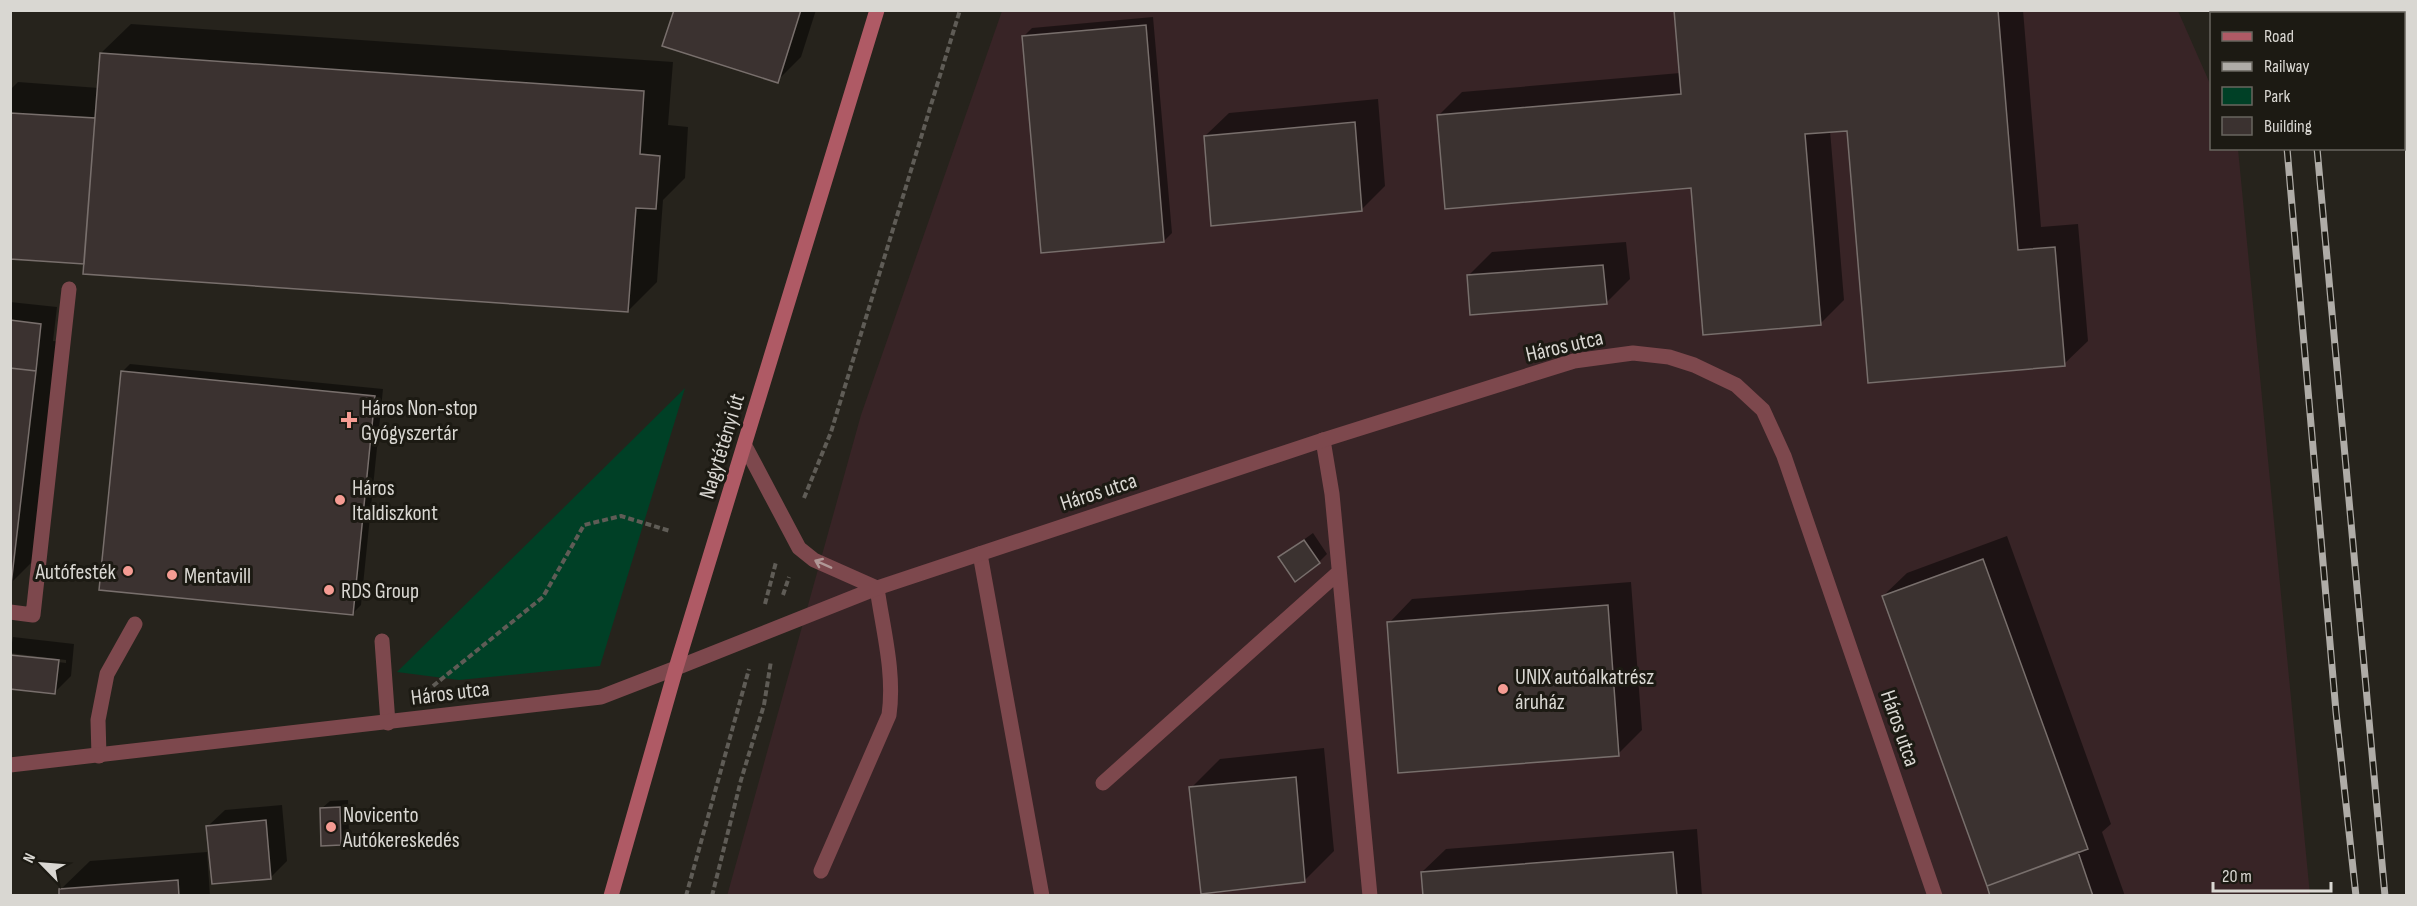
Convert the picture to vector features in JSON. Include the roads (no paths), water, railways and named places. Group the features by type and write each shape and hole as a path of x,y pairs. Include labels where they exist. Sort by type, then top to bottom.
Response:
{"main road":[{"name":"Nagytétényi út","path":"611,896 676,668 877,10"}],"street":[{"path":"10,612 33,615 69,289"},
{"name":"Háros utca","path":"10,765 601,698 876,588 1323,440 1574,362 1634,353 1686,362 1736,385 1763,410 1784,456 1935,896"},
{"path":"1323,440 1332,494 1370,896"},
{"path":"745,446 799,548 814,560 876,588 891,675 889,715 821,872"},
{"path":"980,554 1042,896"},
{"path":"1102,783 1339,572"},
{"path":"99,756 98,720 107,674 135,624"},
{"path":"382,641 388,723"}],"railway":[{"path":"2287,150 2336,712 2356,896"},
{"path":"2317,150 2385,896"}],"place":[{"name":"Háros Non-stop Gyógyszertár","path":"349,420"},
{"name":"Háros Italdiszkont","path":"340,500"},
{"name":"Autófesték","path":"128,571"},
{"name":"Mentavill","path":"172,575"},
{"name":"RDS Group","path":"329,590"},
{"name":"UNIX autóalkatrész áruház","path":"1503,689"},
{"name":"Novicento Autókereskedés","path":"331,827"}]}
